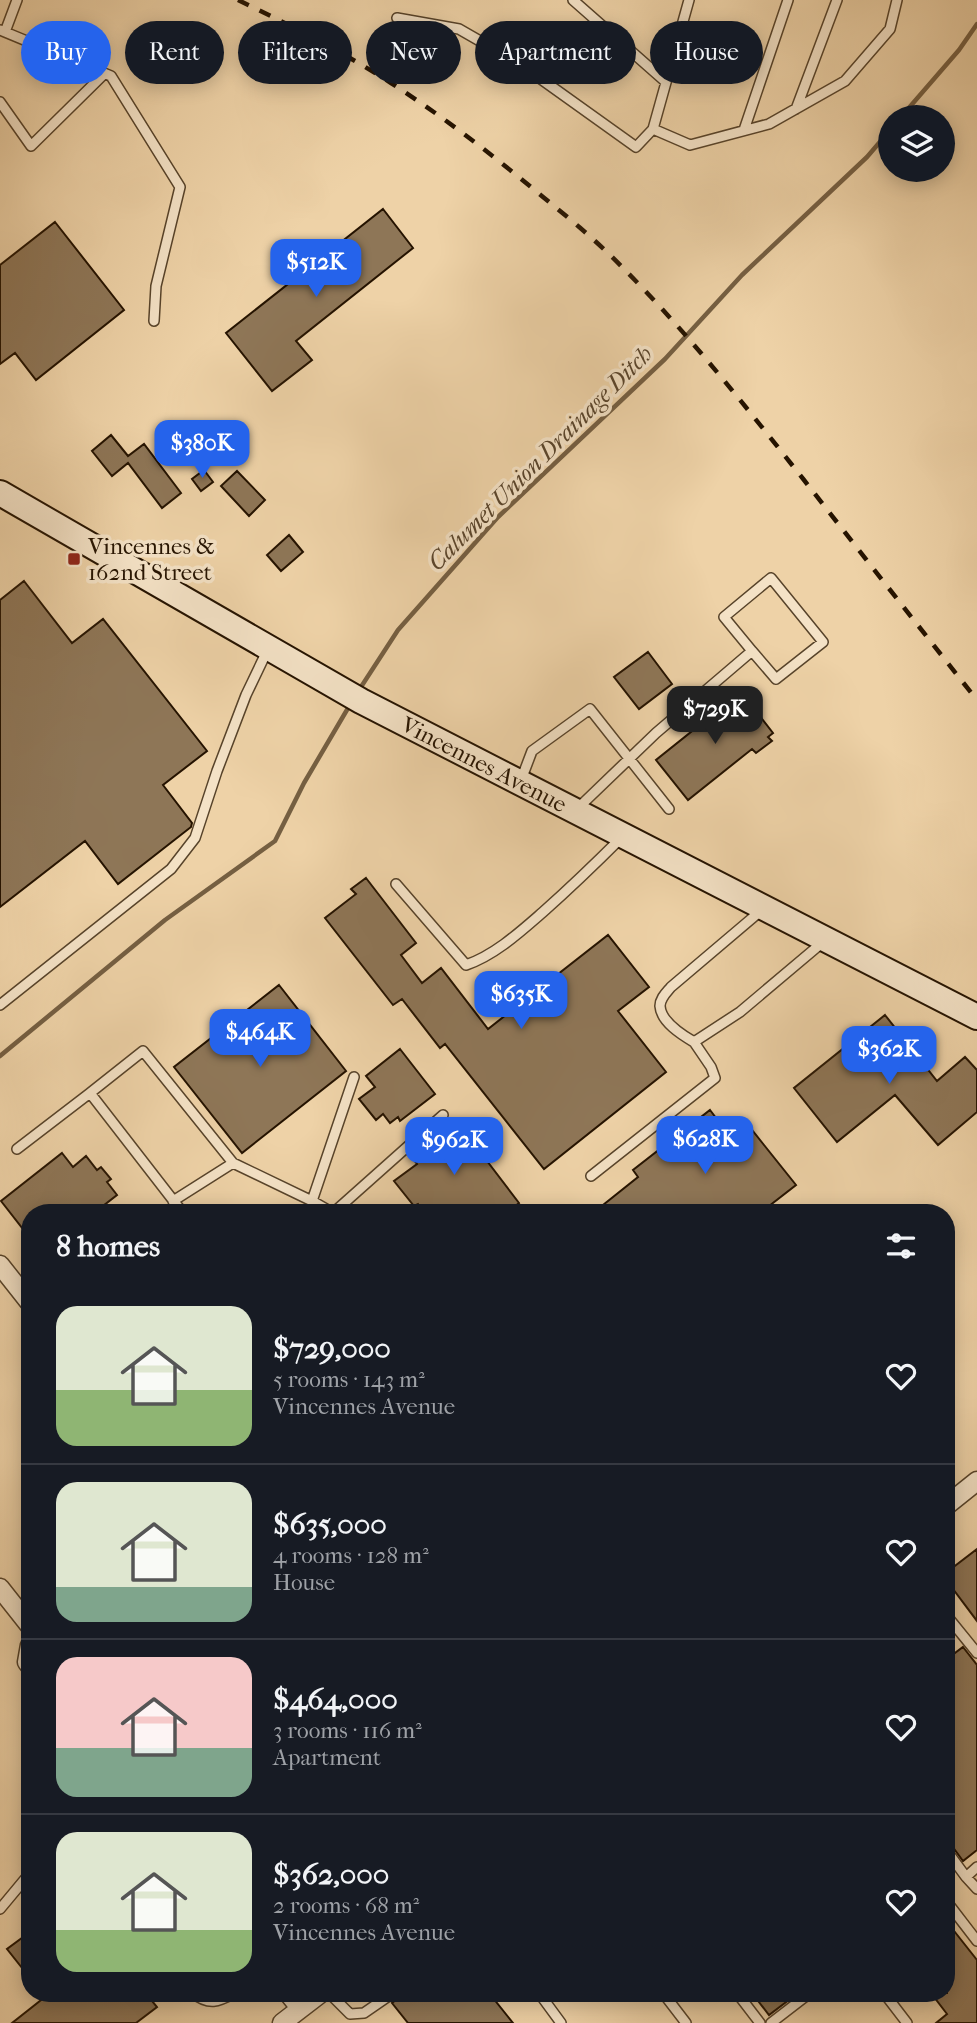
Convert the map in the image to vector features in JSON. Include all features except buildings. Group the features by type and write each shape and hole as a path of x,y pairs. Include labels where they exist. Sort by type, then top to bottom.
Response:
{"street":[{"name":"Vincennes Avenue","path":"0,493 352,697 977,1017"},
{"path":"0,1265 21,1292"},
{"path":"955,1499 977,1481"},
{"path":"0,1588 21,1615"},
{"path":"295,2002 300,2008"},
{"path":"282,2023 308,2002"}],"lane":[{"path":"17,0 3,31 21,39"},
{"path":"573,0 650,68"},
{"path":"683,21 689,0"},
{"path":"744,130 788,0"},
{"path":"796,108 837,0"},
{"path":"653,128 691,145 769,124 845,81 890,29 897,0"},
{"path":"397,18 459,29 520,64 636,147 653,128 665,84"},
{"path":"111,76 180,187 156,286 154,321"},
{"path":"0,102 31,146 94,84"},
{"path":"771,578 823,642 776,679 752,652 724,617 771,578"},
{"path":"0,1005 171,869 195,838 246,695 268,648"},
{"path":"576,811 628,758 752,652"},
{"path":"520,783 532,751 590,709 669,808"},
{"path":"396,884 466,965 509,941 579,880 624,836"},
{"path":"591,1176 715,1078 712,1067 694,1042 672,1027 660,1006 663,996 671,986 764,908"},
{"path":"694,1042 740,1012 826,939"},
{"path":"17,1149 143,1051 233,1163 317,1204"},
{"path":"312,1201 354,1077"},
{"path":"90,1093 176,1204"},
{"path":"343,1204 443,1115"},
{"path":"173,1201 233,1163"},
{"path":"955,1626 977,1653"},
{"path":"955,1862 977,1889"},
{"path":"966,1877 977,1867"},
{"path":"0,1909 21,1884"},
{"path":"955,1912 977,1941"},
{"path":"338,2002 350,2014 364,2013 380,2002"},
{"path":"546,2002 561,2023"},
{"path":"670,2002 686,2023"},
{"path":"744,2002 760,2023"},
{"path":"771,2023 798,2002"},
{"path":"891,2002 907,2023"}],"waterway":[{"name":"Calumet Union Drainage Ditch","path":"911,105 959,50 977,24"},
{"name":"Calumet Union Drainage Ditch","path":"359,690 398,630 498,517 665,359 742,275 878,144"},
{"name":"Calumet Union Drainage Ditch","path":"0,1056 165,920 275,841 304,783 351,703"}],"railway":[{"path":"238,0 335,50 411,96 506,167 603,249 646,292 716,371 977,700"}],"place":[{"name":"Vincennes & 162nd Street","path":"74,559"}]}
